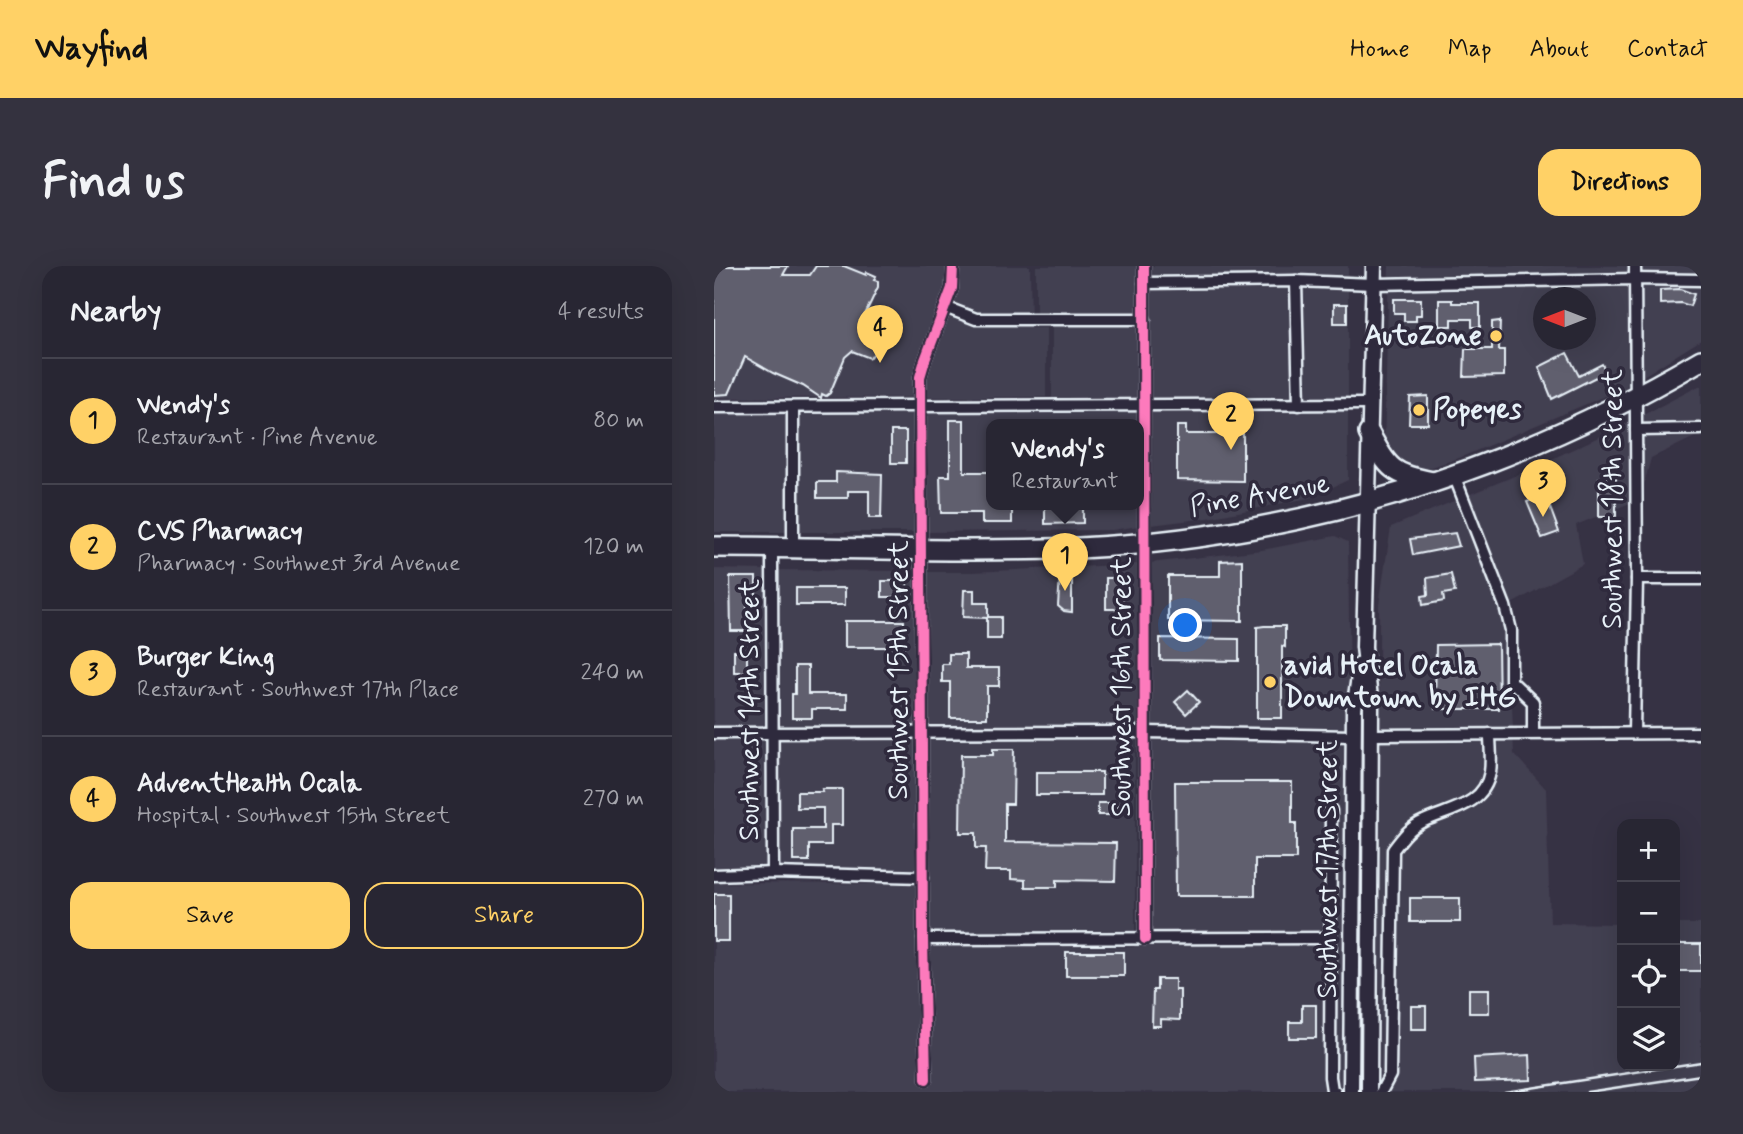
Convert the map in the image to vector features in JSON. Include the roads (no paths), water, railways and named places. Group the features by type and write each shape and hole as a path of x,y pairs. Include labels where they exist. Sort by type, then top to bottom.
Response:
{"highway":[{"name":"Pine Avenue","path":"714,547 1080,548 1144,543 1248,529 1367,504 1540,443 1636,397 1701,360"},
{"path":"1370,433 1383,458 1392,468 1403,476 1434,482"}],"main road":[{"name":"Southwest 17th Street","path":"1351,1092 1353,736 1354,709 1364,647 1374,266"},
{"name":"Southwest 17th Street","path":"1364,647 1371,706 1369,1092"}],"street":[{"name":"Southwest 15th Street","path":"926,1079 923,939 922,368 952,288 953,266"},
{"name":"Southwest 16th Street","path":"1144,266 1145,939"},
{"name":"Southwest 18th Street","path":"1633,732 1637,579 1635,266"},
{"path":"1144,283 1296,281 1374,284 1701,280"},
{"path":"1296,281 1299,405"},
{"path":"945,307 976,319 1145,319"},
{"path":"714,407 1371,404"},
{"name":"Southwest 14th Street","path":"793,407 793,548"},
{"path":"1636,430 1701,429"},
{"path":"1454,475 1505,606 1511,630 1511,681 1532,702 1533,733"},
{"name":"Southwest 14th Street","path":"772,548 773,873"},
{"path":"1637,579 1701,579"},
{"path":"714,733 1145,732 1353,736"},
{"path":"1371,735 1701,733"},
{"path":"1381,1092 1390,1075 1393,850 1405,833 1423,821 1465,806 1481,792 1490,774 1490,734"},
{"path":"1331,810 1330,1077 1332,1090 1335,1092"},
{"path":"714,875 773,873 923,877"},
{"path":"923,939 1331,939"}],"railway":[{"path":"1505,1092 1701,1062"},
{"path":"1587,1092 1701,1075"}],"place":[{"name":"AutoZone","path":"1496,336"},
{"name":"AdventHealth Ocala","path":"880,363"},
{"name":"Popeyes","path":"1419,410"},
{"name":"CVS Pharmacy","path":"1231,450"},
{"name":"Burger King","path":"1543,517"},
{"name":"Wendy's","path":"1065,591"},
{"name":"avid Hotel Ocala Downtown by IHG","path":"1270,682"}]}
